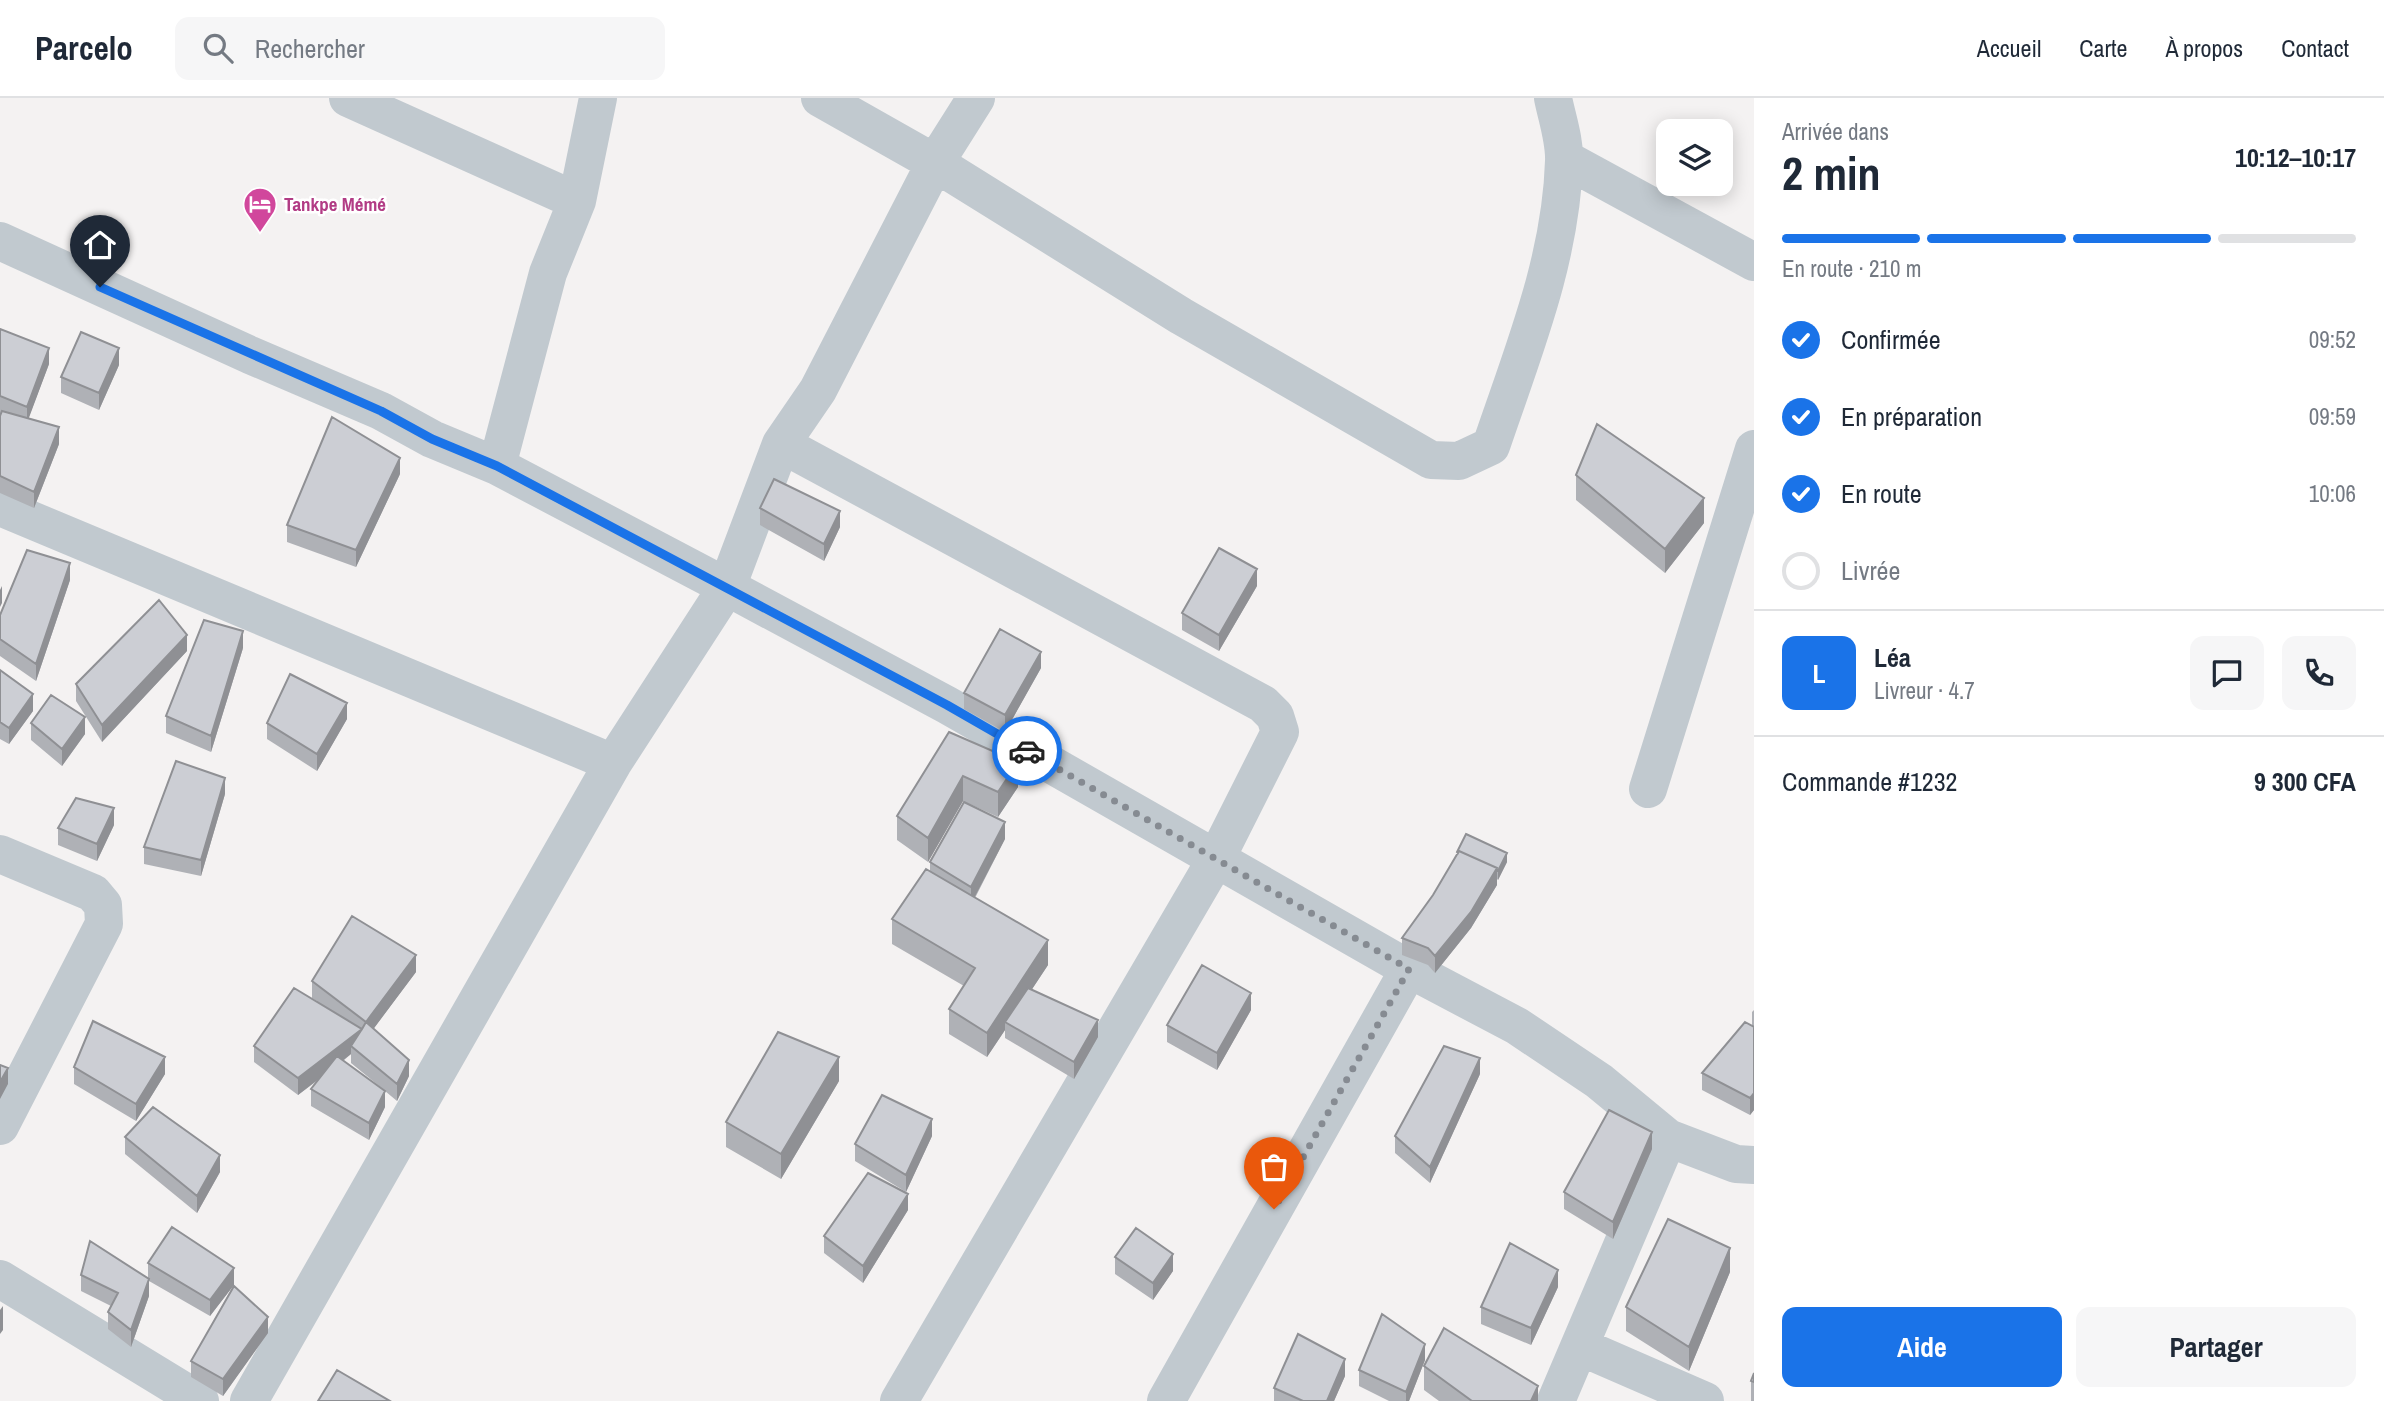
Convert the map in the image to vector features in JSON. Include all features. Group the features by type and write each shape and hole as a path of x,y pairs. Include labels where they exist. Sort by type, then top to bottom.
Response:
{"street":[{"path":"497,466 548,273 577,201 598,98"},
{"path":"820,98 935,163 1181,316 1431,460 1460,461 1491,446 1539,304 1556,239 1564,159 1553,98"},
{"path":"249,1401 613,763 727,587 781,444 818,390 935,163 976,98"},
{"path":"355,99 577,201"},
{"path":"1564,159 1754,262"},
{"path":"0,241 250,355 381,411 432,439 497,466 727,587 947,705 1409,969 1517,1026 1599,1081 1668,1138 1736,1164 1754,1165"},
{"path":"781,444 1263,704 1275,716 1280,732 1216,859 899,1401"},
{"path":"1648,789 1754,449"},
{"path":"0,507 613,763"},
{"path":"0,854 93,894 103,905 104,924 0,1126"},
{"path":"1166,1401 1409,969"},
{"path":"1556,1401 1668,1138"},
{"path":"0,1279 200,1401"},
{"path":"1581,1347 1705,1401"}],"building":[{"path":"0,329 49,348 27,407 0,396"},
{"path":"81,332 119,348 99,393 61,377"},
{"path":"2,411 59,427 34,492 0,476"},
{"path":"332,417 400,458 356,550 287,525"},
{"path":"1597,424 1704,498 1665,549 1576,475"},
{"path":"774,479 840,511 824,544 760,508"},
{"path":"1219,548 1257,569 1219,635 1182,613"},
{"path":"27,550 70,563 36,664 0,639 0,615"},
{"path":"159,600 187,635 102,725 76,684"},
{"path":"204,620 243,631 211,736 166,716"},
{"path":"1000,629 1041,652 1005,715 964,693"},
{"path":"0,670 33,694 9,728 0,722"},
{"path":"290,674 347,703 317,754 267,723"},
{"path":"51,695 85,717 62,749 31,723"},
{"path":"949,732 1018,762 998,792 963,776 928,838 897,816"},
{"path":"176,761 225,778 201,860 144,847"},
{"path":"76,798 114,808 97,844 58,828"},
{"path":"964,802 1005,822 971,887 930,862"},
{"path":"1466,834 1507,853 1498,871 1497,868 1457,852"},
{"path":"1459,851 1497,868 1471,912 1435,956 1428,948 1402,938 1433,895"},
{"path":"926,869 1048,940 987,1033 949,1009 975,968 892,919"},
{"path":"352,916 416,955 366,1022 312,981"},
{"path":"1202,965 1251,993 1217,1053 1167,1025"},
{"path":"294,988 362,1029 298,1078 254,1046"},
{"path":"1028,988 1098,1020 1074,1062 1005,1022"},
{"path":"93,1021 165,1057 136,1104 74,1067"},
{"path":"366,1022 409,1060 397,1084 351,1046"},
{"path":"1745,1022 1754,1027 1754,1093 1750,1098 1702,1073"},
{"path":"778,1032 839,1057 781,1154 726,1122"},
{"path":"1444,1046 1480,1058 1430,1167 1395,1136"},
{"path":"337,1056 385,1091 369,1123 311,1089"},
{"path":"0,1065 8,1068 0,1082"},
{"path":"882,1095 932,1119 906,1175 855,1144"},
{"path":"153,1107 220,1155 197,1196 125,1137"},
{"path":"1609,1110 1652,1132 1613,1222 1564,1192"},
{"path":"868,1173 908,1194 863,1266 824,1236"},
{"path":"1668,1219 1730,1248 1689,1347 1626,1307"},
{"path":"172,1227 234,1268 210,1300 148,1263"},
{"path":"1136,1228 1173,1254 1153,1283 1115,1257"},
{"path":"90,1241 149,1279 131,1330 108,1312 118,1293 81,1275"},
{"path":"1510,1243 1558,1270 1531,1328 1481,1307"},
{"path":"234,1286 268,1317 223,1379 191,1361"},
{"path":"1382,1314 1425,1344 1406,1392 1359,1370"},
{"path":"1444,1328 1538,1386 1531,1401 1472,1401 1424,1366"},
{"path":"1298,1334 1345,1359 1327,1401 1303,1401 1274,1388"},
{"path":"337,1370 390,1401 318,1401"}],"way so far":[{"path":"1027,751 1409,969 1274,1209"}],"place":[{"name":"Tankpe Mémé","path":"260,234"}],"route":[{"path":"100,287 381,411 432,439 497,466 947,705 1027,751"}]}
